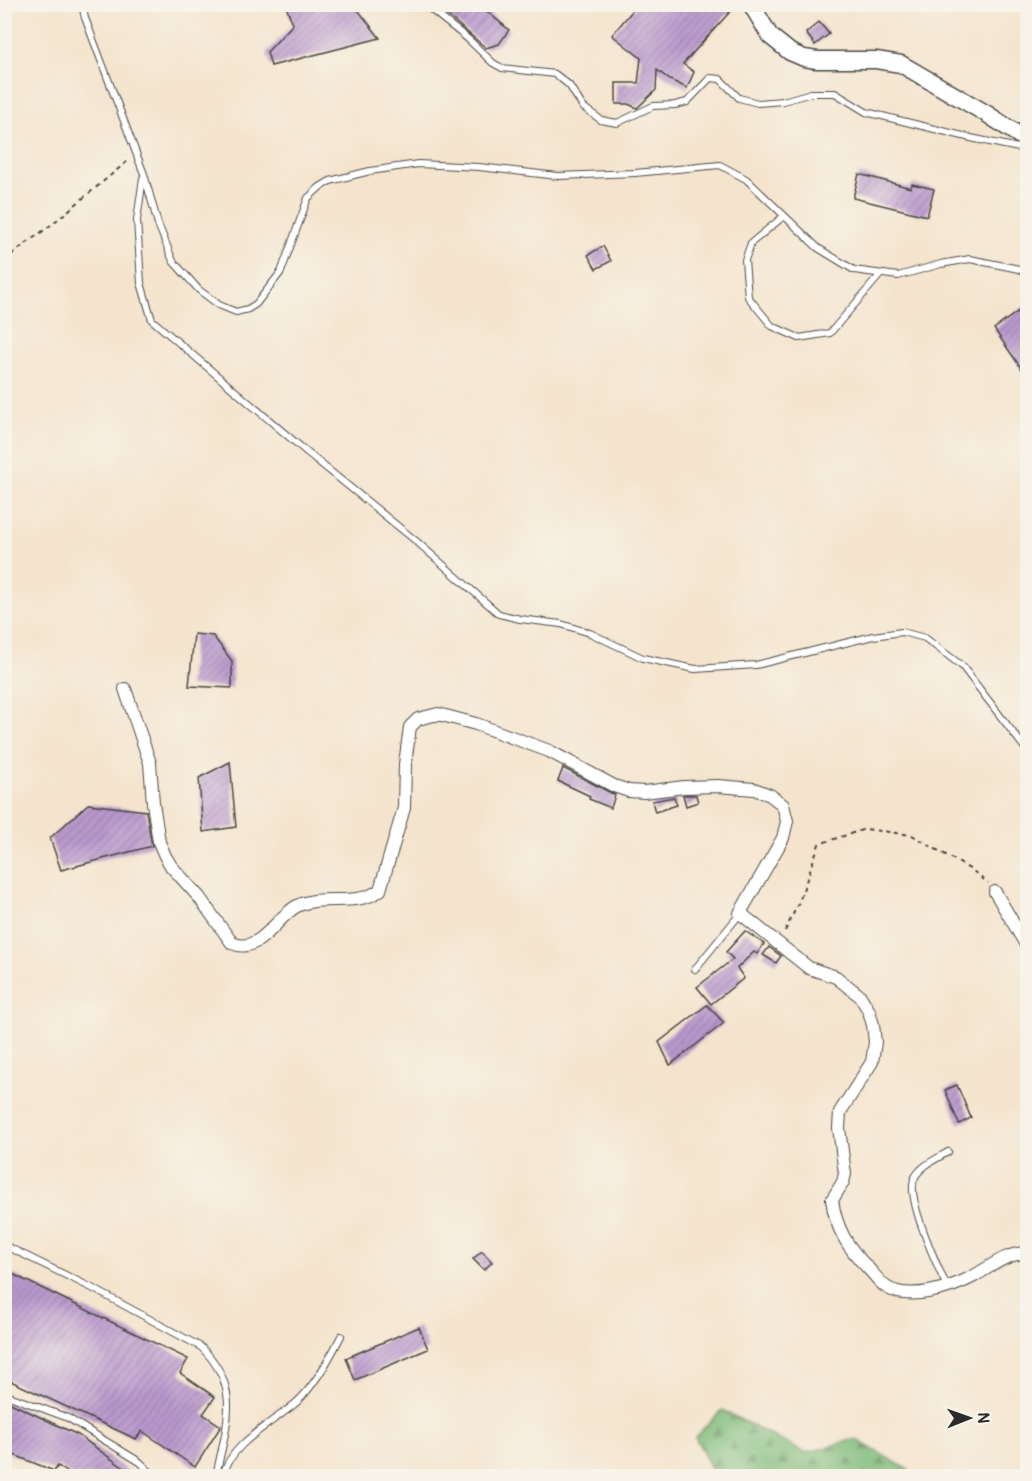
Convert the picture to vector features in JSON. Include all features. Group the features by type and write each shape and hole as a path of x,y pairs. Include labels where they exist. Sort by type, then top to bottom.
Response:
{"main road":[{"path":"751,4 770,36 790,52 817,60 876,60 901,64 1028,141"}],"street":[{"path":"125,689 150,763 154,813 159,842 165,856 199,897 232,943 239,946 254,943 292,909 303,903 316,900 358,898 380,890 404,808 405,764 410,727 418,719 438,714 476,724 549,751 614,786 629,791 644,792 718,786 754,789 771,795 783,805 787,821 783,838 740,913 809,968 836,977 860,996 869,1011 873,1024 875,1042 872,1062 840,1112 838,1128 845,1174 832,1200 838,1229 852,1252 886,1287 904,1293 932,1292 948,1287 972,1277 1003,1257 1028,1253"},
{"path":"995,892 1028,948"}],"lane":[{"path":"82,4 85,18 144,174 158,224 173,261 199,290 219,305 236,312 256,304 281,272 308,198 320,187 330,181 370,171 417,164 479,167 558,176 635,173 720,165 746,179 818,248 854,270 898,276 940,264 970,259 1028,273"},
{"path":"424,4 468,39 493,63 502,68 555,75 569,85 583,107 601,120 616,123 653,106 687,102 710,78 720,79 739,98 758,103 783,101 810,93 835,93 866,111 1028,150"},
{"path":"144,174 137,220 141,283 152,320 309,454 416,541 499,614 571,627 590,633 643,658 695,669 756,665 873,636 902,632 910,634 925,638 962,666 1028,752"},
{"path":"784,216 751,243 746,260 748,297 772,326 799,338 830,333 880,275"},
{"path":"695,969 740,913"},
{"path":"948,1152 924,1166 913,1179 918,1217 948,1287"},
{"path":"4,1245 94,1289 201,1347 213,1358 223,1375 230,1409 216,1476"},
{"path":"223,1476 225,1465 252,1435 298,1400 329,1360 341,1336"},
{"path":"4,1394 68,1418 133,1458 154,1476"}],"path":[{"path":"4,260 51,225 136,154"},
{"path":"780,946 807,882 819,844 865,829 912,835 973,871 987,881 995,892"}],"green space":[{"path":"722,1410 805,1453 855,1439 919,1476 715,1476 695,1437"}],"building":[{"path":"285,4 325,4 323,9 355,6 380,38 271,66 267,52 293,24"},
{"path":"434,4 478,4 509,30 499,44 486,48"},
{"path":"638,4 737,4 683,64 694,72 687,88 670,80 657,70 656,90 637,108 628,104 616,104 616,83 638,83 641,58 612,35"},
{"path":"819,22 829,34 815,45 806,33"},
{"path":"859,174 911,188 912,184 934,189 927,216 853,198"},
{"path":"603,246 611,261 596,269 588,255"},
{"path":"1028,304 1028,378 994,329"},
{"path":"194,634 213,636 232,661 232,688 189,686"},
{"path":"230,762 236,827 203,832 199,778"},
{"path":"563,768 615,795 611,808 589,799 590,796 558,781"},
{"path":"683,795 696,795 698,802 686,806"},
{"path":"674,797 677,805 655,812 652,801"},
{"path":"88,804 146,811 152,846 61,870 50,838"},
{"path":"745,931 764,944 757,954 754,952 737,968 744,978 711,1004 697,987 733,959 726,952"},
{"path":"769,947 781,956 776,963 763,955"},
{"path":"707,1005 724,1023 670,1065 659,1042"},
{"path":"957,1085 971,1118 959,1124 945,1090"},
{"path":"482,1251 492,1262 484,1270 473,1259"},
{"path":"4,1270 188,1359 180,1373 215,1397 203,1414 221,1426 195,1467 142,1431 136,1439 4,1378"},
{"path":"419,1327 428,1349 355,1380 346,1358"},
{"path":"4,1400 78,1435 135,1476 73,1476 58,1466 54,1471 4,1451"}]}
